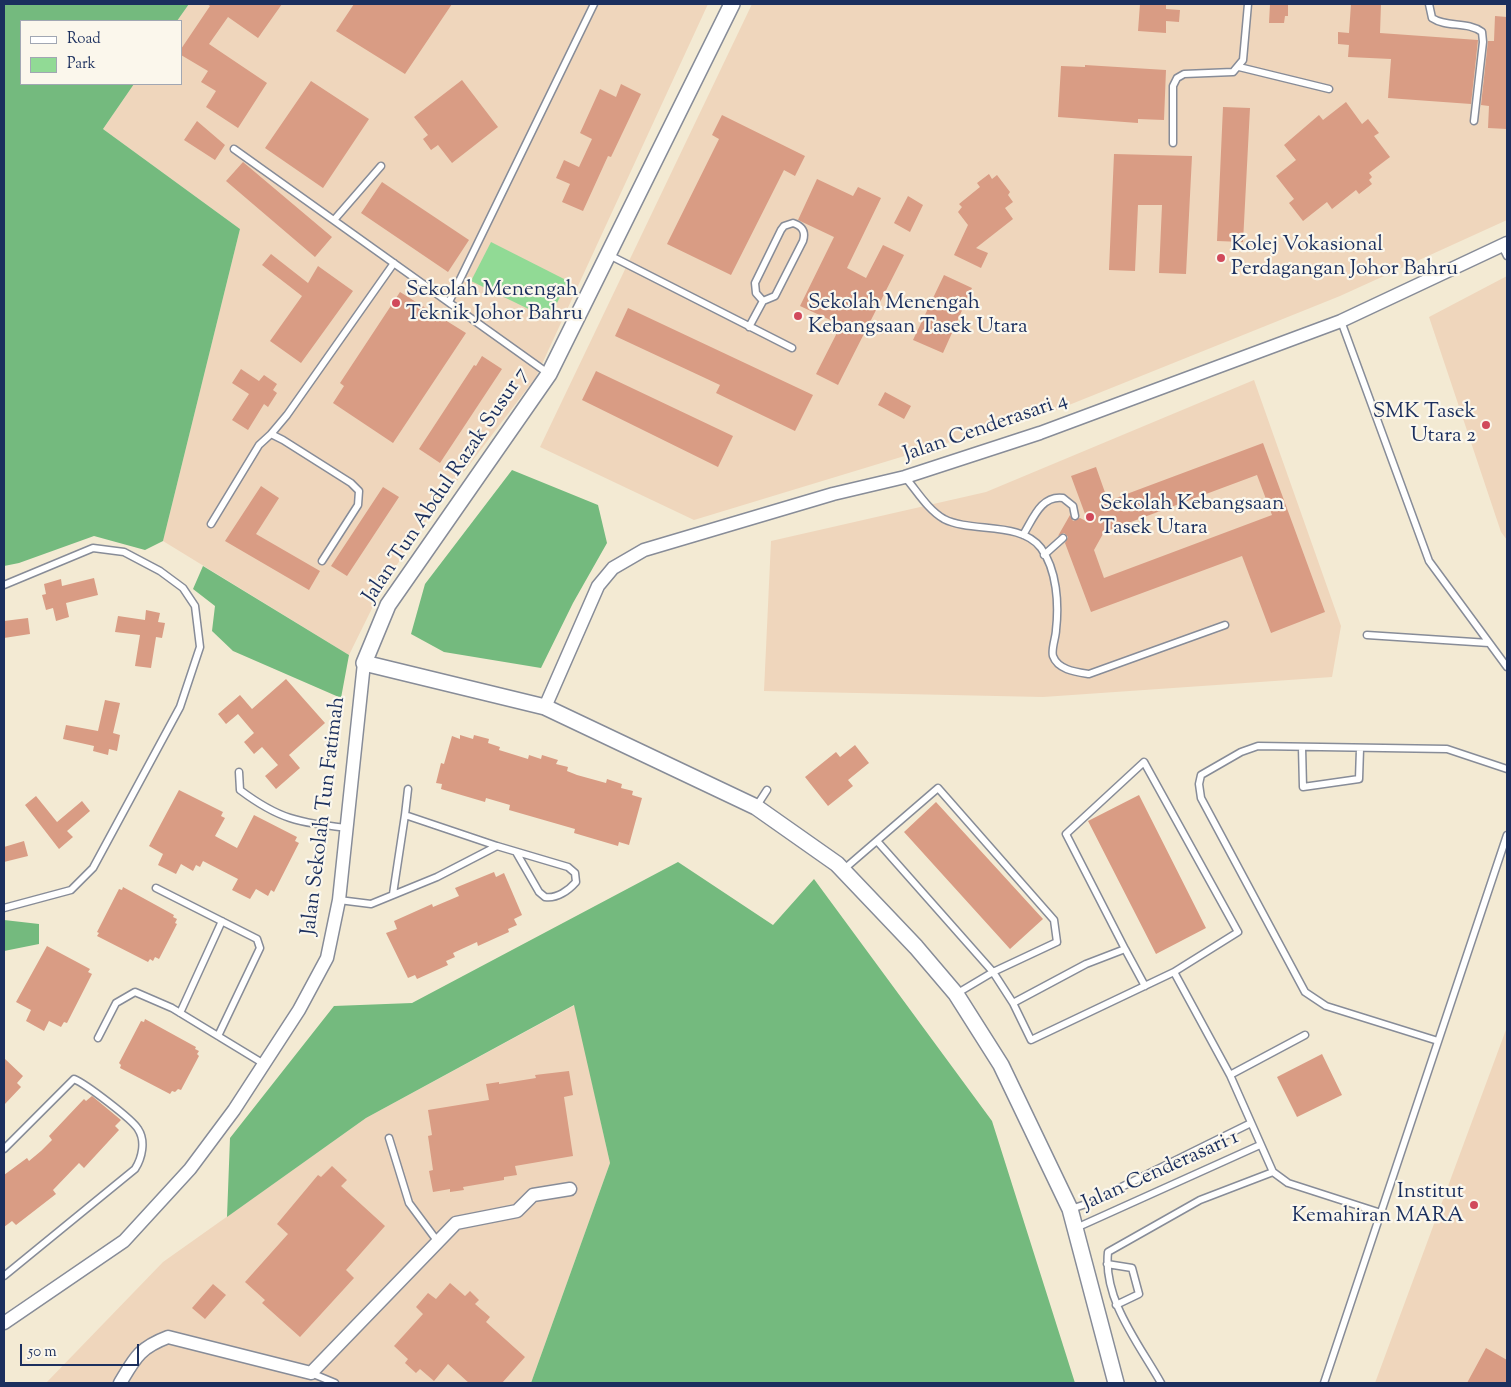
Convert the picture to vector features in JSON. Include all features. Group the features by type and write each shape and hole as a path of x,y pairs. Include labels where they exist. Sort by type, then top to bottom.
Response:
{"street":[{"name":"Jalan Tun Abdul Razak Susur 7","path":"364,663 388,605 548,374 732,4"},
{"name":"Jalan Cenderasari 4","path":"545,707 598,586 613,568 644,550 833,494 905,477 1040,433 1341,322 1506,249"},
{"path":"364,663 545,707 756,806 824,853 840,867 916,947 956,994 1001,1064 1070,1209 1116,1383"},
{"name":"Jalan Sekolah Tun Fatimah","path":"4,1323 124,1241 190,1169 264,1064 299,1010 326,958 339,900 364,663"},
{"path":"120,1383 137,1354 149,1344 168,1337 311,1374 456,1223 517,1211 533,1195 570,1189"}],"lane":[{"path":"450,302 594,4"},
{"path":"1173,143 1173,86 1177,78 1184,74 1233,72 1239,67 1243,60 1248,4"},
{"path":"1429,4 1432,18 1439,23 1474,27 1482,32 1483,42 1474,121"},
{"path":"1239,67 1329,89"},
{"path":"234,149 548,374"},
{"path":"334,220 380,166"},
{"path":"749,327 763,301 772,299 777,294 803,241 804,232 797,224 793,223 784,226 755,283 756,293 763,301"},
{"path":"608,254 792,348"},
{"path":"210,524 259,445 287,415 394,262"},
{"path":"1341,322 1429,561 1507,667"},
{"path":"271,434 351,483 359,491 358,505 322,562"},
{"path":"905,477 926,503 944,518 960,524 1023,535 1041,548 1058,601 1052,655 1058,664 1072,671 1089,674 1225,625"},
{"path":"1023,535 1049,499 1063,498 1073,506 1075,516"},
{"path":"1044,555 1063,538"},
{"path":"4,585 93,548 124,552 160,571 183,588 195,606 200,647 180,706 93,868 72,890 4,908"},
{"path":"1367,635 1489,643"},
{"path":"1438,1041 1326,1006 1305,992 1201,798 1199,784 1201,775 1241,752 1258,746 1447,749 1507,769"},
{"path":"1302,747 1303,787 1359,779 1360,749"},
{"path":"877,841 993,972 1013,1003 1032,1040 1145,986 1174,972 1238,932 1144,762 1066,834 1145,986"},
{"path":"239,772 240,790 276,814 304,822 347,828"},
{"path":"840,867 877,841 938,788 1054,920 1057,942 993,972 956,994"},
{"path":"393,894 408,789"},
{"path":"756,806 767,790"},
{"path":"405,815 497,846 568,867 575,873 576,882 570,889 554,897 545,897 539,892 516,852"},
{"path":"1324,1383 1507,835"},
{"path":"339,900 371,904 437,877 497,846"},
{"path":"156,888 257,939 260,948 218,1036"},
{"path":"180,1013 222,921"},
{"path":"1013,1003 1086,964 1125,949"},
{"path":"1174,972 1230,1075 1273,1172 1288,1183 1381,1213"},
{"path":"98,1038 116,1003 135,992 180,1013 264,1064"},
{"path":"1230,1075 1304,1035"},
{"path":"4,1149 74,1079 87,1084 138,1129 142,1145 141,1160 135,1169 4,1276"},
{"name":"Jalan Cenderasari 1","path":"1070,1209 1089,1203 1251,1124"},
{"path":"389,1138 409,1204 438,1242"},
{"name":"Jalan Cenderasari 1","path":"1076,1228 1260,1145"},
{"path":"1161,1383 1116,1305 1107,1264 1108,1252 1117,1245 1200,1200 1273,1172"},
{"path":"1107,1264 1132,1268 1139,1294 1116,1305"},
{"path":"311,1374 335,1383"}],"shaded area":[{"name":"Sekolah Menengah Teknik Johor Bahru","path":"189,4 708,4 536,377 425,523 384,584 349,655 163,541 240,229 103,129 133,85 182,85 182,20 178,20"},
{"path":"752,4 1507,4 1507,220 1340,296 1059,409 694,520 540,447"},
{"name":"SMK Tasek Utara 2","path":"1507,276 1507,540 1501,532 1429,317"},
{"name":"Sekolah Kebangsaan Tasek Utara","path":"1254,380 1341,626 1332,677 1043,697 764,691 771,541 986,492"},
{"path":"575,1005 610,1163 531,1383 46,1383 163,1262 366,1118"},
{"name":"Institut Kemahiran MARA","path":"1507,1027 1507,1383 1375,1383"}],"green space":[{"path":"4,4 189,4 178,20 20,20 20,85 133,85 103,129 240,229 163,541 145,550 94,536 19,563 4,566"},
{"path":"491,242 568,281 549,319 471,281"},
{"path":"512,470 598,505 607,543 573,603 541,668 444,652 411,634 425,584"},
{"path":"203,566 349,655 341,698 233,651 212,631 215,606 193,589"},
{"path":"678,862 773,925 814,879 992,1121 1075,1383 531,1383 610,1163 574,1005 366,1118 227,1217 230,1138 334,1006 412,1003"},
{"path":"4,920 39,924 39,944 4,951"}],"building":[{"path":"207,4 282,4 258,38 228,17 209,44 267,83 238,128 206,107 216,91 201,82 208,71 182,56 182,48 210,6"},
{"path":"354,4 452,4 405,74 336,31"},
{"path":"1140,4 1166,4 1166,9 1180,10 1179,22 1166,21 1166,33 1138,31"},
{"path":"1270,4 1288,4 1288,16 1285,16 1284,23 1269,23"},
{"path":"1351,4 1381,4 1380,33 1478,40 1471,104 1388,98 1391,59 1348,57 1349,45 1338,44 1338,32 1349,33"},
{"path":"1495,16 1507,17 1507,129 1488,128 1489,106 1481,105 1488,41 1494,41"},
{"path":"1085,65 1166,70 1164,120 1138,119 1138,123 1058,117 1061,66 1085,67"},
{"path":"462,80 498,127 452,163 438,145 431,150 423,139 428,135 414,117"},
{"path":"311,81 369,119 323,188 265,148"},
{"path":"621,84 641,94 611,157 608,156 583,211 562,202 570,184 556,178 564,160 579,167 592,139 580,133 600,89 616,97"},
{"path":"1346,102 1362,124 1368,119 1379,133 1374,136 1390,157 1369,173 1372,177 1369,180 1372,184 1359,194 1356,190 1332,209 1327,202 1303,221 1289,203 1294,199 1276,176 1296,160 1284,145 1319,115 1323,120"},
{"path":"1223,107 1250,108 1243,242 1217,241"},
{"path":"722,115 805,156 795,176 784,170 731,275 667,244 719,139 712,135"},
{"path":"197,121 225,145 215,160 184,140"},
{"path":"1114,154 1192,156 1186,274 1159,273 1162,205 1138,205 1135,271 1109,270"},
{"path":"243,162 332,237 315,257 226,181"},
{"path":"989,174 992,179 997,175 1010,192 1008,195 1013,202 1005,208 1013,219 976,248 988,253 981,268 954,255 968,225 958,212 962,207 959,204 980,187 977,183"},
{"path":"817,179 853,196 858,187 881,198 847,268 866,278 883,245 904,255 838,385 816,374 841,325 800,306 834,237 798,220"},
{"path":"382,182 469,240 448,272 361,213"},
{"path":"908,196 923,205 910,232 894,223"},
{"path":"271,254 308,283 318,266 353,291 301,363 270,341 302,296 262,265"},
{"path":"944,275 972,288 943,353 913,340"},
{"path":"400,292 466,333 393,443 333,403 344,386 340,383"},
{"path":"628,308 813,395 795,431 716,393 720,385 615,336"},
{"path":"482,356 502,369 440,463 419,449 474,365 476,366"},
{"path":"241,369 259,381 264,375 277,384 273,390 277,393 268,407 264,404 248,430 232,420 249,394 232,383"},
{"path":"596,371 733,436 718,467 582,400"},
{"path":"885,392 911,406 904,419 878,405"},
{"path":"1263,443 1325,612 1271,633 1242,556 1091,612 1065,543 1068,537 1064,533 1058,536 1070,515 1073,521 1080,518 1088,522 1071,476 1096,467 1108,501","holes":["1257,475 1272,515 1104,578 1094,550 1104,532"]},
{"path":"261,486 279,498 256,534 320,571 309,590 225,541"},
{"path":"383,487 399,497 347,576 331,566"},
{"path":"94,578 98,595 66,603 69,617 56,621 53,608 46,610 42,595 46,594 44,584 61,579 62,586"},
{"path":"146,610 160,613 158,622 165,623 162,638 156,637 151,668 135,666 140,635 115,632 118,616 145,620"},
{"path":"28,618 30,634 4,638 4,621"},
{"path":"286,679 325,723 289,755 300,768 276,789 265,776 278,765 262,747 254,754 244,742 254,733 238,714 226,724 218,714 240,695 252,709"},
{"path":"105,700 120,703 113,733 120,735 117,751 109,749 108,755 93,751 94,746 63,739 66,725 98,731"},
{"path":"460,735 473,739 474,735 489,739 488,743 500,747 499,750 528,759 529,755 541,759 542,755 558,760 556,764 568,767 567,771 606,783 607,779 622,784 621,788 633,791 632,795 642,798 629,845 619,842 618,846 574,833 575,829 509,810 510,805 486,798 485,802 441,789 442,784 436,783 441,763 444,764 452,736 460,739"},
{"path":"855,745 869,763 848,780 853,786 828,806 805,777 836,752 840,757"},
{"path":"179,790 223,812 221,816 225,818 215,836 237,848 254,815 297,837 295,841 299,843 274,892 271,890 268,896 256,889 250,899 232,890 238,879 203,861 200,867 196,865 193,871 181,864 176,874 158,865 163,854 149,846"},
{"path":"1139,795 1206,928 1156,954 1088,821"},
{"path":"36,796 57,822 82,801 90,811 67,831 73,837 59,849 25,805"},
{"path":"936,802 1043,919 1010,949 904,832"},
{"path":"24,841 28,856 4,862 4,847"},
{"path":"494,872 496,877 504,873 522,915 514,919 517,925 508,929 509,932 478,946 477,942 453,953 455,957 446,961 448,965 417,979 415,975 408,978 386,933 397,929 394,921 432,904 433,907 459,896 455,888"},
{"path":"123,887 174,915 173,917 177,919 175,923 177,924 159,959 155,957 153,961 150,959 148,962 97,936 99,933 97,932 119,889 122,890"},
{"path":"47,946 90,969 88,972 92,974 67,1023 64,1022 61,1027 49,1021 44,1031 26,1021 31,1010 16,1002"},
{"path":"145,1019 196,1047 195,1049 199,1051 197,1054 199,1056 181,1090 172,1091 170,1094 120,1068 121,1065 119,1063 141,1021 144,1022"},
{"path":"1322,1054 1342,1095 1297,1117 1277,1077"},
{"path":"4,1058 23,1076 17,1083 21,1087 4,1105"},
{"path":"569,1071 573,1095 564,1097 573,1156 515,1166 517,1175 504,1177 504,1180 463,1187 464,1190 450,1192 450,1189 433,1192 429,1171 433,1170 428,1136 432,1135 428,1110 489,1100 486,1084 499,1082 499,1084 536,1078 535,1075"},
{"path":"92,1096 121,1120 115,1126 119,1130 84,1168 79,1163 53,1190 56,1194 16,1225 12,1221 4,1227 4,1175 27,1158 29,1161 41,1151 52,1140 49,1136 84,1099 86,1101"},
{"path":"332,1166 347,1180 341,1186 385,1226 346,1270 354,1278 300,1337 262,1303 265,1300 245,1282 288,1234 277,1224 318,1175 321,1177"},
{"path":"450,1283 465,1296 470,1291 479,1300 475,1304 490,1317 486,1322 525,1357 502,1383 469,1383 448,1364 434,1381 420,1369 416,1373 405,1363 408,1359 394,1346 423,1314 416,1307 428,1293 436,1299"},
{"path":"213,1284 226,1295 205,1319 192,1308"},
{"path":"1486,1348 1507,1360 1507,1383 1467,1383"}],"place":[{"name":"Kolej Vokasional Perdagangan Johor Bahru","path":"1221,258"},
{"name":"Sekolah Menengah Teknik Johor Bahru","path":"396,303"},
{"name":"Sekolah Menengah Kebangsaan Tasek Utara","path":"798,316"},
{"name":"SMK Tasek Utara 2","path":"1486,425"},
{"name":"Sekolah Kebangsaan Tasek Utara","path":"1090,517"},
{"name":"Institut Kemahiran MARA","path":"1474,1205"}]}
